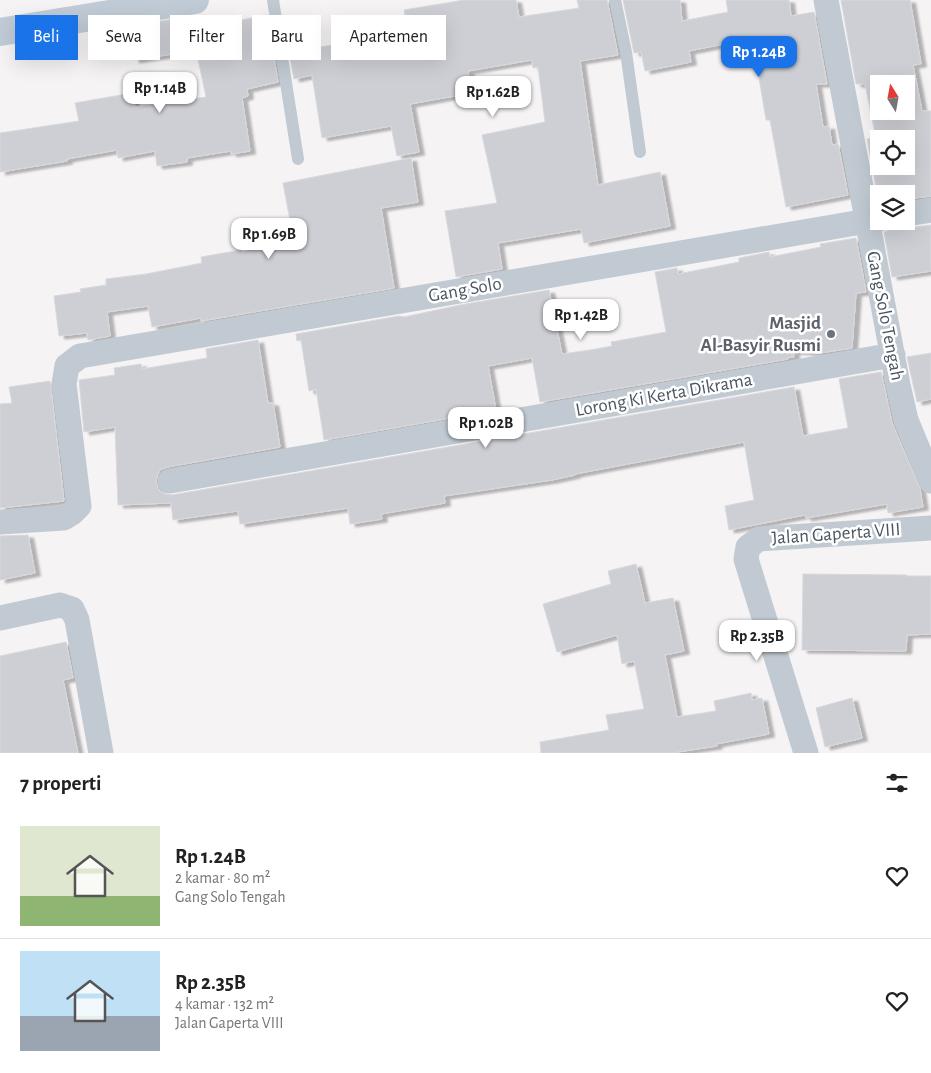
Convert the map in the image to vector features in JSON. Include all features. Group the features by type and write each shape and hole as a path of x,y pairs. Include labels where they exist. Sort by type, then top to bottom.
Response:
{"street":[{"path":"0,32 195,0"},
{"name":"Gang Solo Tengah","path":"826,0 870,206"},
{"path":"915,213 931,210"},
{"name":"Gang Solo","path":"0,522 64,518 79,506 64,384 67,366 80,356 870,221"},
{"name":"Gang Solo Tengah","path":"874,230 893,355 906,420 931,481"},
{"name":"Lorong Ki Kerta Dikrama","path":"170,480 893,355"},
{"name":"Jalan Gaperta VIII","path":"806,753 746,559 748,548 759,539 931,528"},
{"path":"0,618 60,605 72,609 77,620 101,753"}],"lane":[{"path":"273,0 298,159"},
{"path":"615,0 626,52 640,152"}],"building":[{"path":"464,0 516,0 519,17 579,8 577,0 607,0 618,55 580,61 598,185 660,172 670,226 584,243 581,229 498,243 502,269 456,277 445,211 497,203 482,135 545,122 538,67 533,68 532,60 468,71 471,93 410,104 419,152 397,156 391,126 322,138 312,75 294,79 290,60 321,60 321,47 331,45 331,60 446,60 446,15 405,15 404,10"},
{"path":"623,0 680,0 682,21 728,12 726,0 789,0 791,16 814,12 827,84 816,84 823,127 829,126 832,145 838,144 848,195 786,207 770,120 766,120 756,60 747,62 744,40 689,51 691,62 645,71 641,52 634,53"},
{"path":"841,0 910,0 921,64 913,65 915,75 870,75 870,109 865,84 856,84"},
{"path":"252,18 252,60 274,60 278,82 247,89 248,96 242,98 250,151 231,154 231,151 187,158 187,162 157,166 155,151 118,158 117,150 67,159 67,161 0,172 0,133 79,121 75,103 132,93 135,107 206,97 198,60 242,60 242,20"},
{"path":"170,20 170,54 160,56 160,21"},
{"path":"915,75 922,111 931,111 931,196 915,198 915,185 875,185 874,175 915,175 915,130 874,130 872,120 915,120"},
{"path":"867,139 870,139 870,155"},
{"path":"411,158 418,202 381,208 394,288 201,321 201,318 152,327 148,306 107,312 110,336 88,340 87,333 59,336 54,296 81,292 80,289 106,285 106,279 146,274 202,263 201,257 241,250 242,252 294,242 283,183"},
{"path":"931,225 931,271 892,277 884,232 889,230 915,230 915,227"},
{"path":"856,238 866,292 856,293 852,348 820,353 794,351 794,357 788,357 788,359 540,402 532,358 488,366 496,410 324,440 316,389 309,391 301,340 297,341 296,334 399,316 404,317 460,305 549,290 562,354 590,350 612,346 611,342 666,332 655,272 677,268 678,274 739,262 739,258 769,252 770,257 821,247 820,244"},
{"path":"258,340 268,403 273,403 280,447 167,467 160,470 156,483 159,490 165,494 172,495 794,387 803,436 848,428 839,379 881,372 892,423 920,489 923,507 888,513 887,504 806,518 805,515 729,530 725,506 754,500 744,442 552,480 444,496 445,503 381,514 382,519 350,524 348,508 240,524 238,511 173,520 171,503 118,505 115,427 84,432 79,380 115,375 114,368 141,364 142,369 207,358 206,349"},
{"path":"931,353 931,399 917,402 907,357"},
{"path":"50,381 64,501 0,508 0,404 12,403 9,387"},
{"path":"28,535 35,573 0,580 0,536"},
{"path":"636,564 645,603 673,598 684,651 665,655 677,717 716,711 714,701 751,693 752,700 762,698 769,734 716,744 717,746 671,753 541,753 540,742 609,730 606,715 644,709 634,661 622,664 617,635 557,652 543,604 611,584 608,571"},
{"path":"803,574 931,576 931,634 907,635 906,651 802,650"},
{"path":"66,642 73,678 63,680 78,753 0,753 0,656"},
{"path":"852,698 862,738 825,747 816,708"}],"place":[{"name":"Masjid Al-Basyir Rusmi","path":"831,334"}]}
